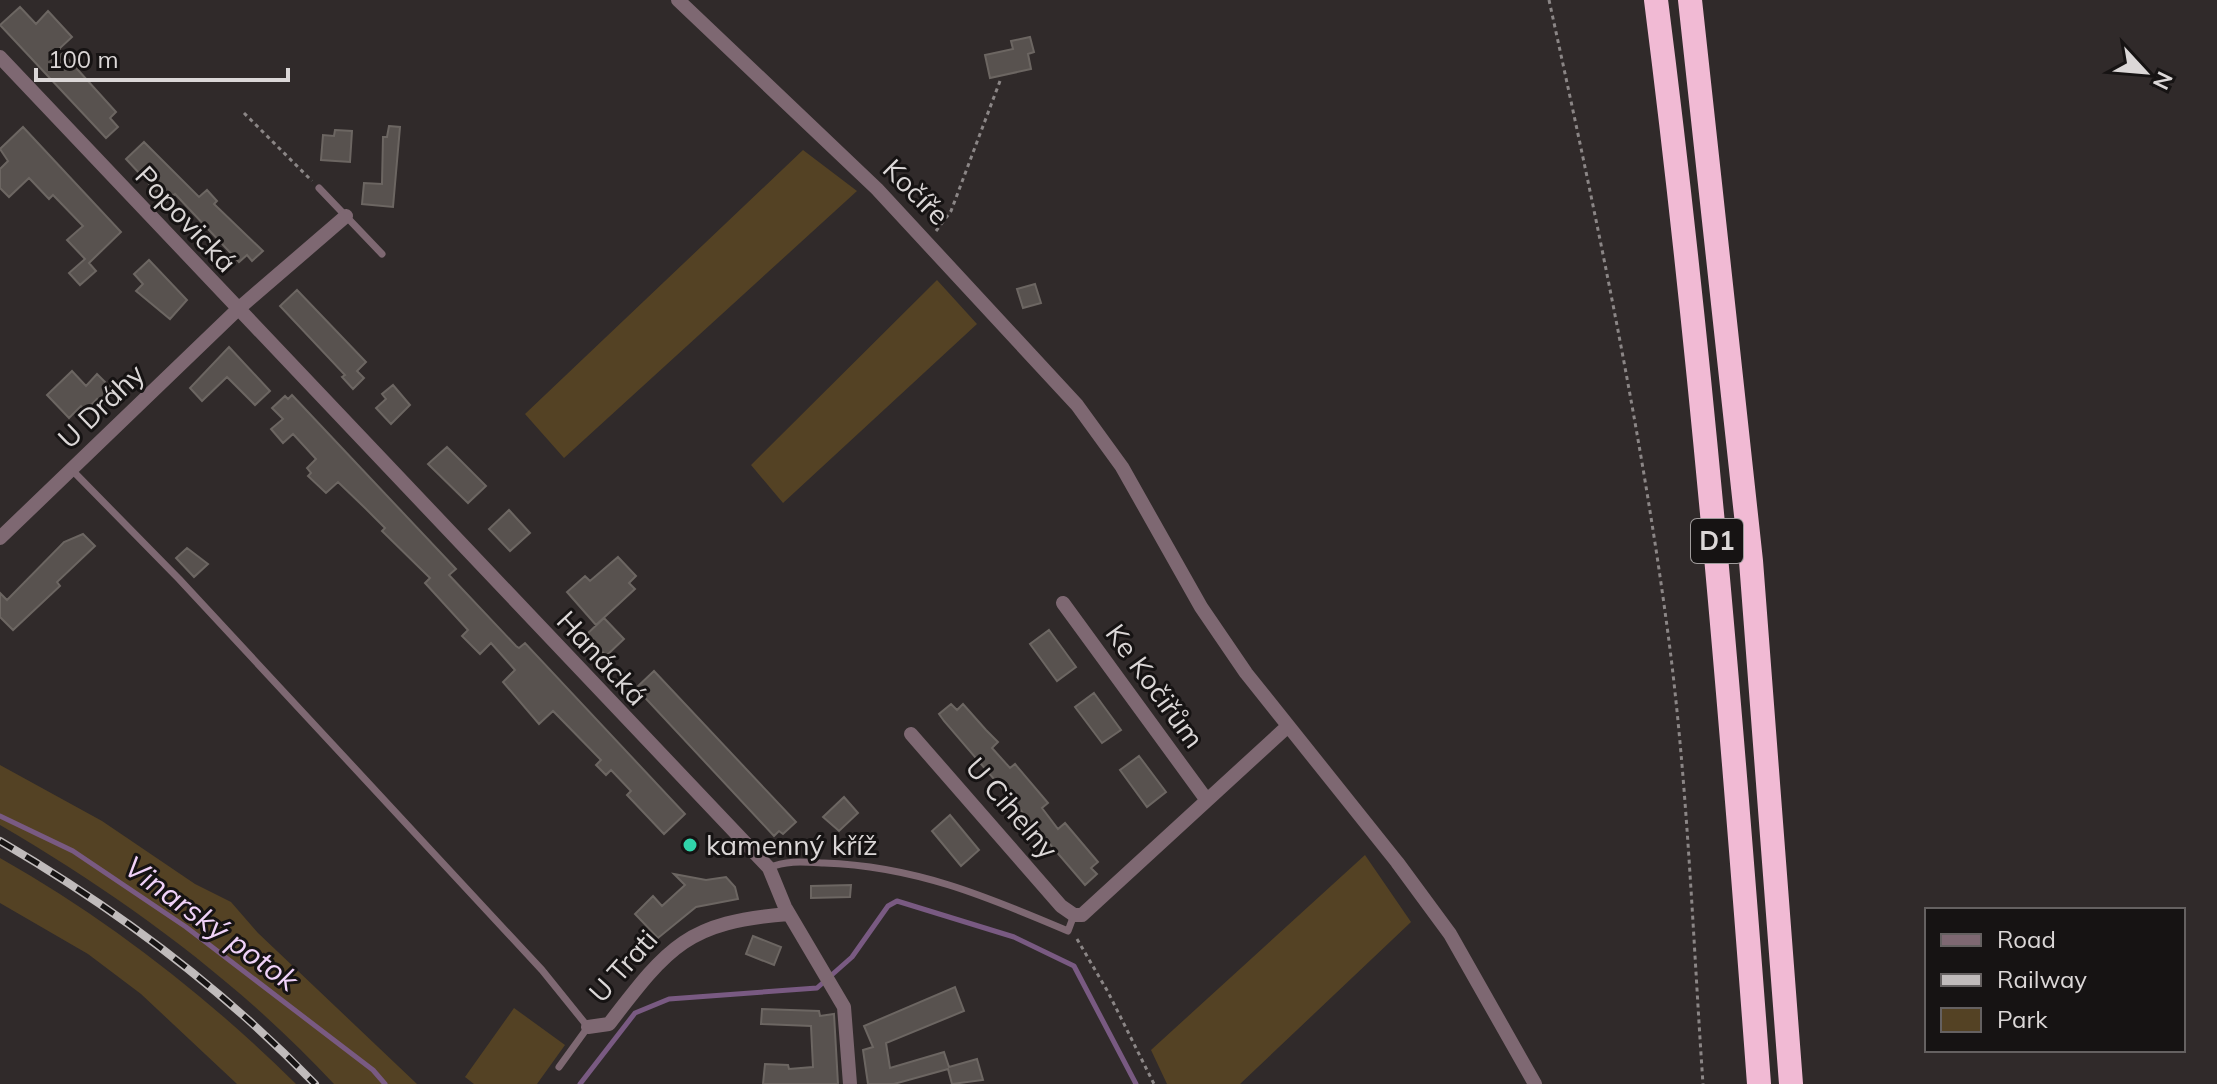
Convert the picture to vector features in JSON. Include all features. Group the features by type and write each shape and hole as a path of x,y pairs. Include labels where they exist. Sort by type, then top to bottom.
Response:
{"highway":[{"name":"D1","path":"1656,0 1712,497 1759,1084"},
{"name":"D1","path":"1690,0 1751,561 1791,1084"}],"street":[{"name":"Kočíře","path":"678,0 927,239 1077,405 1101,436 1201,607 1288,726 1434,911 1485,993 1535,1084"},
{"name":"Popovická","path":"0,57 237,310 346,216"},
{"name":"U Dráhy","path":"0,538 237,310"},
{"name":"Hanácká","path":"237,310 769,868 789,914 829,977 847,1015 850,1084"},
{"name":"Ke Kočiřům","path":"1063,603 1206,799"},
{"path":"1074,915 1090,912 1206,799 1288,726"},
{"name":"U Cihelny","path":"911,734 1061,906 1074,915"},
{"name":"U Trati","path":"588,1027 609,1024 681,941 703,929 740,918 789,914"}],"lane":[{"path":"319,188 382,254"},
{"path":"72,470 179,579 542,970 588,1027 559,1067"},
{"path":"769,868 786,863 816,862 876,865 914,872 1068,931 1074,915"}],"path":[{"path":"1549,0 1626,368 1670,649 1684,793 1703,1084"},
{"path":"927,239 951,211 1000,81"},
{"path":"244,113 319,188"},
{"path":"1068,931 1081,945 1108,992 1154,1084"}],"green space":[{"path":"803,150 857,191 564,458 525,414"},
{"path":"937,280 977,324 783,503 751,465"},
{"path":"0,765 102,821 195,884 231,902 258,933 417,1084 334,1084 258,1010 177,942 90,881 0,825"},
{"path":"1365,855 1411,922 1240,1084 1167,1084 1151,1050"},
{"path":"0,858 80,907 156,961 228,1020 296,1084 237,1084 141,994 88,954 0,903"},
{"path":"514,1008 565,1045 537,1084 474,1084 465,1077"}],"building":[{"path":"20,7 36,24 48,11 72,37 59,49 116,112 110,118 118,127 106,138 0,25"},
{"path":"1030,37 1034,52 1028,54 1031,69 990,78 985,55 1013,49 1011,41"},
{"path":"389,126 400,127 393,207 362,204 364,183 382,184 383,137 387,137"},
{"path":"23,127 121,232 89,263 96,271 80,285 69,273 85,259 67,240 83,226 53,195 49,199 29,178 9,197 0,188 0,169 8,161 0,149"},
{"path":"335,130 352,131 350,162 321,160 323,135 334,136"},
{"path":"144,142 199,197 207,190 217,201 214,204 263,251 252,261 247,255 239,262 175,194 166,202 126,159"},
{"path":"149,260 187,300 170,319 136,291 143,284 134,274"},
{"path":"1035,284 1041,303 1023,308 1017,289"},
{"path":"297,290 366,362 357,371 364,378 353,389 342,377 345,375 280,306"},
{"path":"229,347 270,391 255,405 227,377 202,401 190,388"},
{"path":"72,371 86,386 97,374 115,392 102,404 97,399 85,411 81,406 69,418 47,395"},
{"path":"393,385 410,405 391,424 376,408 386,399 382,394"},
{"path":"292,395 456,569 449,575 516,646 519,648 525,643 685,814 664,834 627,795 631,791 611,770 606,775 596,765 601,760 553,711 539,724 503,682 515,670 491,643 480,654 462,636 468,630 425,583 430,578 382,531 385,528 338,482 326,493 308,476 311,473 307,468 316,459 293,434 283,443 271,429 283,419 272,408 285,396 288,399"},
{"path":"447,447 486,486 468,503 428,464"},
{"path":"509,510 530,533 510,551 489,529"},
{"path":"83,534 95,546 57,582 60,586 13,630 0,617 0,593 7,600 64,542"},
{"path":"187,548 208,564 194,577 176,558"},
{"path":"618,557 636,576 629,583 635,589 596,625 567,592 585,576 590,581"},
{"path":"604,618 624,639 606,656 587,634"},
{"path":"1049,630 1076,667 1057,681 1030,644"},
{"path":"654,671 796,822 783,834 779,831 774,836 636,688"},
{"path":"1094,693 1121,730 1102,743 1075,707"},
{"path":"951,704 957,710 963,704 998,742 992,748 1010,768 1015,764 1048,803 1042,808 1058,829 1065,823 1098,862 1091,868 1097,874 1085,885 944,721 939,714"},
{"path":"1139,756 1166,792 1147,807 1120,770"},
{"path":"844,797 858,813 839,831 823,817"},
{"path":"950,815 979,850 961,866 932,831"},
{"path":"674,874 706,880 726,877 735,887 738,899 696,907 658,938 635,914 653,896 662,906 685,885"},
{"path":"851,885 850,897 811,898 811,886"},
{"path":"753,936 781,947 774,965 746,954"},
{"path":"955,987 964,1011 886,1043 890,1068 944,1052 949,1067 977,1059 983,1080 952,1084 948,1069 894,1084 868,1084 863,1050 873,1047 864,1026"},
{"path":"762,1009 819,1011 820,1016 834,1014 838,1084 763,1084 765,1064 788,1065 789,1069 813,1067 811,1026 761,1024"}],"waterway":[{"name":"Vinarský potok","path":"0,816 73,851 186,927 373,1070 385,1084"},
{"name":"Vinarský potok","path":"580,1084 635,1013 669,999 817,988 852,957 888,906 897,901 1014,937 1074,966 1136,1084"}],"railway":[{"path":"0,841 85,894 166,952 243,1015 315,1084"}],"place":[{"name":"kamenný kříž","path":"690,845"}]}
